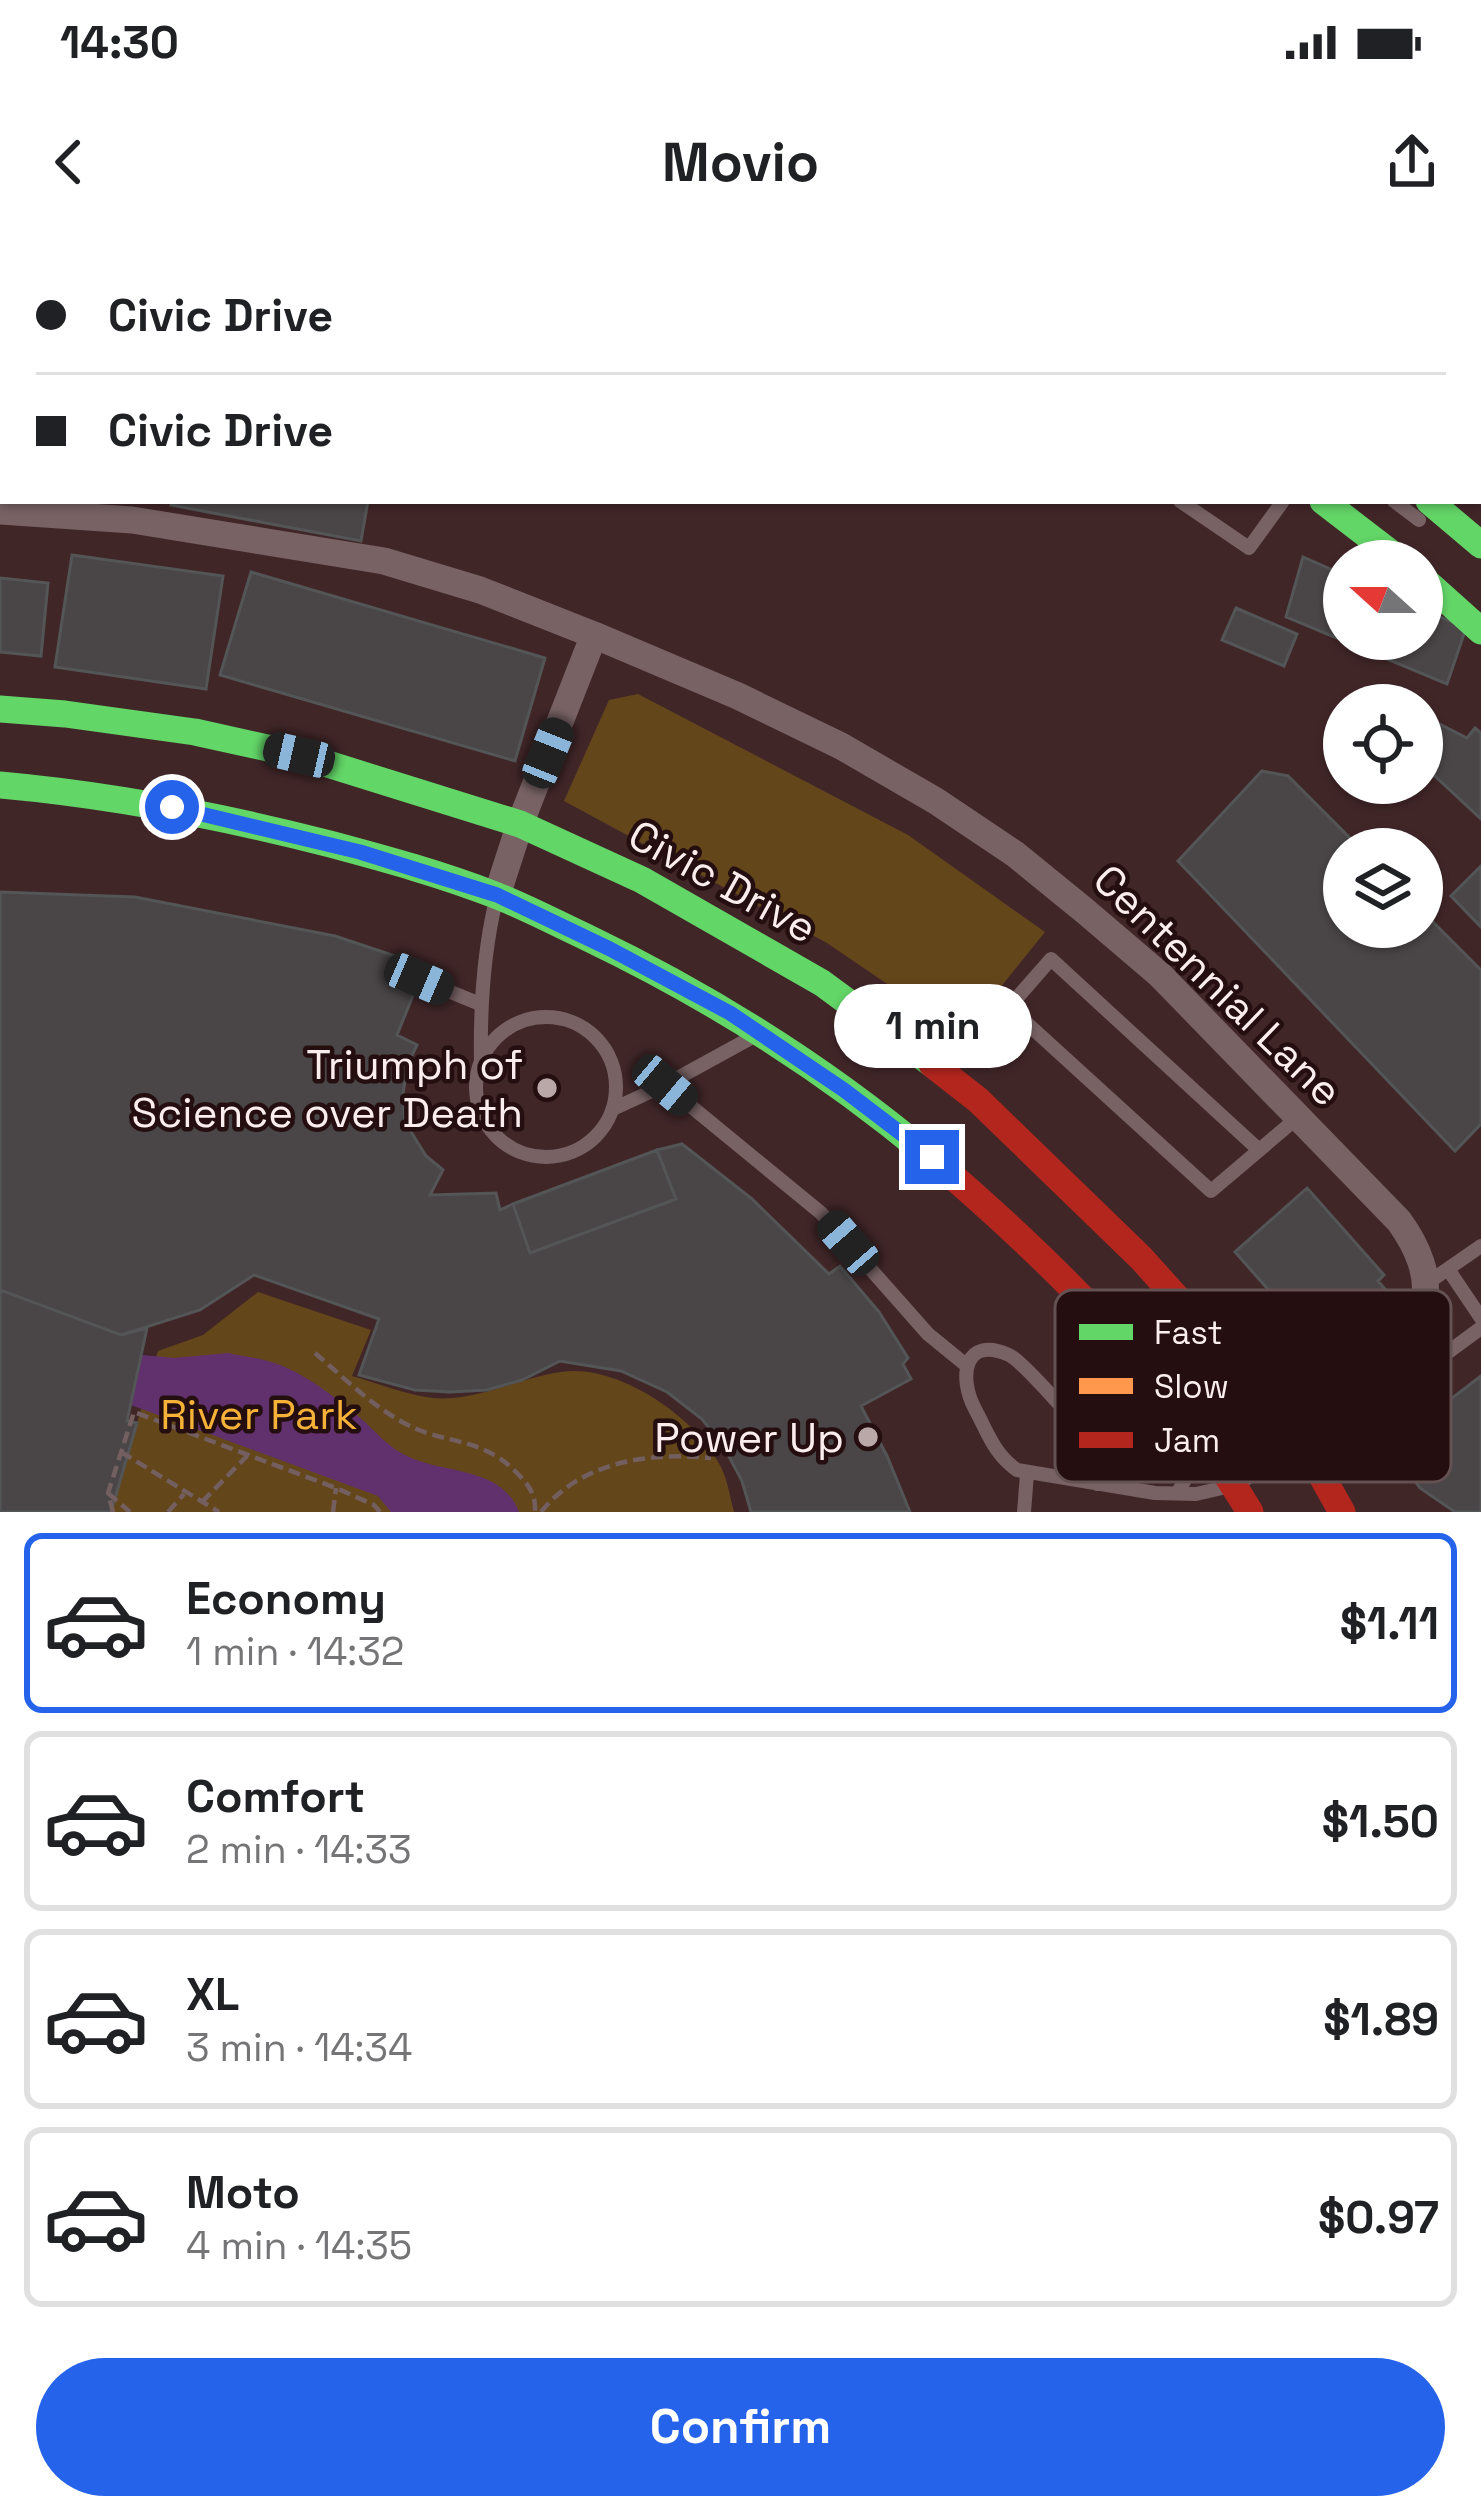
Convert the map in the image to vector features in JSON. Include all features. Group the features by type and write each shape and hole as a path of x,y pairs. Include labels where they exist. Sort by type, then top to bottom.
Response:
{"main road":[{"path":"1327,504 1374,540"},
{"path":"1346,504 1390,540"},
{"path":"1428,513 1481,545"},
{"path":"1443,585 1481,618"},
{"path":"1443,597 1481,631"},
{"name":"Civic Drive","path":"0,709 216,736 299,755 520,824 642,880 822,983 926,1059 978,1100 1169,1290"},
{"path":"0,785 54,788 172,807 360,852 497,895 698,994 762,1032 932,1157 1073,1290"},
{"path":"1233,1482 1250,1512"},
{"name":"Civic Drive","path":"1325,1482 1342,1512"}],"street":[{"name":"Centennial Lane","path":"0,511 132,520 384,561 480,590 594,634 841,746 995,841 1160,975 1400,1221 1437,1277"},
{"path":"497,895 594,634"},
{"path":"1430,1290 1437,1277"}],"lane":[{"path":"1184,504 1249,548 1281,504"},
{"path":"481,1062 493,1041 512,1026 534,1018 558,1018 580,1025 599,1041 611,1061 616,1085 613,1108 602,1130 566,1155 522,1153 488,1126 476,1084 487,941 497,895"},
{"path":"1259,1150 1052,959 1009,1007 1211,1191 1297,1118"},
{"path":"419,979 480,1004"},
{"path":"613,1108 762,1032"},
{"path":"665,1085 821,1213 928,1334 966,1365"},
{"path":"1481,1246 1437,1277 1481,1318"},
{"path":"1451,1350 1481,1328"},
{"path":"1055,1401 1012,1356 989,1351 974,1355 966,1365 968,1395 1001,1459 1027,1474 1055,1478"},
{"path":"1024,1512 1027,1474"},
{"path":"1083,1482 1137,1492 1196,1494 1241,1482"},
{"path":"1178,1492 1184,1482"}],"path":[{"path":"315,1353 381,1409 409,1426 501,1456 529,1485 538,1512 565,1488 602,1467 658,1456 710,1458"},
{"path":"113,1512 108,1493 134,1412 336,1488 380,1512"},
{"path":"121,1452 218,1512"},
{"path":"202,1502 247,1456"},
{"path":"333,1512 336,1488"},
{"path":"108,1493 130,1512"},
{"path":"168,1512 184,1493"},
{"path":"363,1500 366,1512"}],"green space":[{"path":"638,694 908,835 1045,932 962,1035 827,943 564,801 609,700"},
{"name":"River Park","path":"258,1292 371,1330 352,1376 412,1394 466,1396 545,1375 583,1371 630,1385 675,1413 710,1448 723,1472 734,1512 111,1512 158,1351 203,1335"}],"shaded area":[{"path":"228,1353 277,1364 302,1376 402,1453 486,1479 511,1497 519,1512 391,1512 378,1496 120,1401 131,1354 174,1358"}],"building":[{"path":"171,504 367,504 361,541"},
{"path":"72,555 223,576 206,689 55,667"},
{"path":"1303,557 1323,566 1323,632 1286,617"},
{"path":"251,572 545,658 515,761 220,675"},
{"path":"0,578 48,583 41,656 0,652"},
{"path":"1236,608 1297,634 1284,666 1222,640"},
{"path":"1443,618 1466,628 1447,684 1389,660 1443,660"},
{"path":"1443,726 1467,738 1475,728 1481,733 1481,819 1443,784"},
{"path":"1262,771 1288,776 1340,828 1323,828 1323,948 1443,948 1443,932 1481,970 1481,1124 1455,1151 1178,861"},
{"path":"1481,866 1481,927 1451,896"},
{"path":"0,892 135,897 335,936 425,966 397,1035 417,1045 403,1093 405,1122 426,1156 443,1170 430,1195 496,1193 500,1210 513,1204 530,1253 676,1199 657,1150 682,1144 752,1199 829,1274 840,1266 879,1312 908,1358 903,1364 911,1379 861,1406 910,1512 751,1512 742,1481 702,1419 667,1392 621,1371 560,1361 522,1380 487,1390 450,1392 415,1390 359,1375 379,1319 254,1275 200,1310 121,1335 0,1290"},
{"path":"657,1150 676,1199 530,1253 513,1204"},
{"path":"1307,1188 1384,1275 1378,1281 1386,1290 1269,1290 1235,1252"},
{"path":"0,1290 121,1335 147,1328 127,1421 137,1423 111,1512 0,1512"},
{"path":"1481,1376 1481,1512 1455,1512 1416,1482 1451,1482 1451,1399"}],"traffic: fast":[{"path":"1327,504 1374,540"},
{"path":"1433,504 1481,545"},
{"path":"1443,597 1481,631"},
{"path":"0,709 195,732 299,755 520,824 642,880 822,983 932,1064"},
{"path":"0,785 125,801 248,824 393,861 495,895 632,960 721,1009 807,1064 929,1156"}],"traffic: jam":[{"path":"932,1064 978,1100 1170,1290"},
{"path":"929,1156 1074,1290"},
{"path":"1231,1482 1250,1512"},
{"path":"1325,1482 1342,1512"}],"place":[{"name":"Triumph of Science over Death","path":"547,1088"},
{"name":"Power Up","path":"868,1437"}],"route":[{"path":"172,807 360,852 497,895 698,994 762,1032 932,1157"}]}
